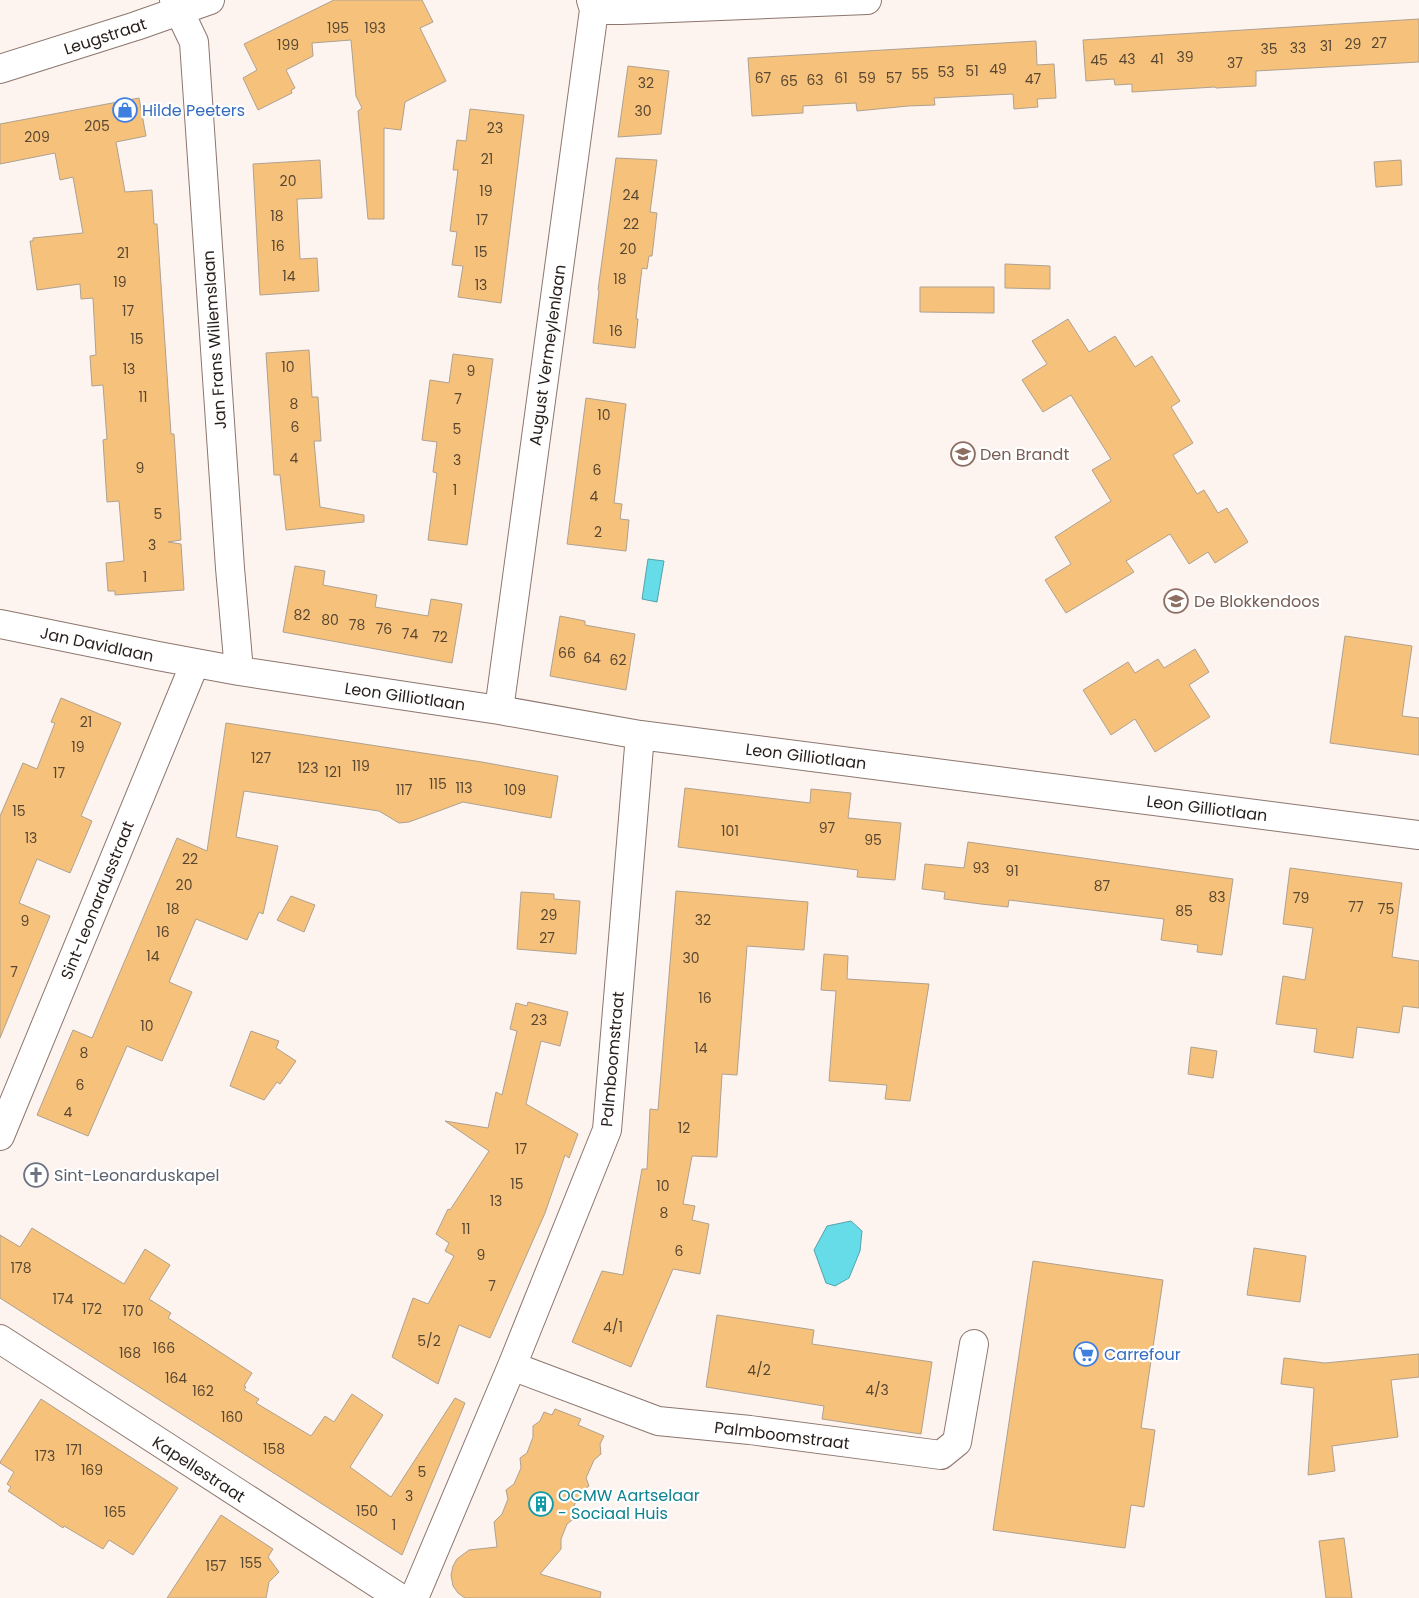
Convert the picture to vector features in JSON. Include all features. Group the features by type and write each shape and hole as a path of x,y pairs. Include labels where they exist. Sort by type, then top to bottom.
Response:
{"street":[{"name":"Leugstraat","path":"0,70 177,6 210,0"},
{"path":"593,5 622,10 867,0"},
{"name":"August Vermeylenlaan","path":"499,710 593,5"},
{"name":"Jan Frans Willemslaan","path":"177,6 194,42 230,568 239,671"},
{"name":"Jan Davidlaan","path":"0,624 195,663"},
{"name":"Leon Gilliotlaan","path":"195,663 499,710 640,735 1419,835"},
{"name":"Sint-Leonardusstraat","path":"0,1136 195,663"},
{"name":"Palmboomstraat","path":"414,1598 512,1366 606,1130 640,735"},
{"name":"Kapellestraat","path":"0,1339 400,1598"},
{"name":"Palmboomstraat","path":"512,1366 658,1421 750,1430 941,1454 957,1442 974,1344"}],"water":[{"path":"648,559 664,561 657,602 642,599"},
{"path":"851,1221 862,1231 860,1251 849,1278 835,1286 826,1283 814,1250 827,1226"}],"building":[{"path":"334,0 422,0 433,22 420,28 446,81 405,102 401,130 384,128 384,219 368,219 358,111 362,108 356,96 351,40 312,43 313,56 286,70 295,88 291,90 292,93 258,110 243,78 257,70 244,44"},
{"path":"1419,19 1419,62 1256,71 1256,86 1132,92 1132,84 1115,85 1114,79 1086,81 1083,40"},
{"path":"1036,41 1037,65 1054,64 1056,98 1037,99 1038,107 1014,109 1013,94 934,98 935,105 857,111 856,103 803,106 803,113 752,116 748,58"},
{"path":"628,66 669,71 661,134 618,137"},
{"path":"139,98 146,136 116,142 125,192 152,190 154,224 157,224 171,434 174,434 181,540 168,542 181,544 184,590 115,595 115,591 108,591 106,563 124,561 119,501 107,502 103,440 107,439 103,385 92,386 90,356 96,355 93,298 81,299 80,284 37,290 30,241 33,241 33,238 83,233 73,177 60,180 55,153 0,164 0,124"},
{"path":"470,109 524,115 501,303 458,297 463,266 452,265 457,232 450,231 458,170 453,170 457,140 466,141"},
{"path":"616,158 657,160 650,212 657,213 652,256 649,256 647,269 642,268 636,319 638,319 635,348 593,343 598,290"},
{"path":"320,160 322,198 297,199 300,259 317,258 319,291 260,295 253,164"},
{"path":"1401,160 1402,185 1376,187 1374,162"},
{"path":"1005,264 1050,266 1050,289 1005,288"},
{"path":"920,287 994,287 994,313 920,312"},
{"path":"1068,319 1089,352 1115,336 1135,367 1152,356 1180,401 1171,407 1193,443 1173,455 1197,494 1204,490 1218,513 1227,508 1248,542 1215,563 1208,552 1189,564 1170,534 1126,561 1134,572 1066,613 1045,580 1071,564 1055,537 1111,501 1092,470 1111,459 1071,395 1043,412 1022,380 1047,364 1032,341"},
{"path":"309,350 312,397 318,397 321,441 314,441 320,507 364,515 364,522 286,530 280,475 274,475 266,353"},
{"path":"453,354 493,359 467,545 428,540 437,473 433,472 437,442 422,440 430,380 449,383"},
{"path":"586,398 626,404 614,503 622,504 620,519 629,520 626,551 567,544"},
{"path":"295,566 325,571 323,585 377,595 375,607 428,616 431,599 462,604 452,663 283,632"},
{"path":"560,616 585,621 585,625 635,634 626,690 550,676"},
{"path":"1345,636 1412,646 1402,716 1419,718 1419,755 1330,743"},
{"path":"1195,649 1209,672 1189,685 1210,717 1155,752 1135,719 1111,735 1083,690 1128,662 1135,673 1158,659 1164,668"},
{"path":"61,698 121,723 81,816 92,821 70,873 37,859 19,903 50,916 0,1038 0,816 23,763 37,769 55,723 51,722"},
{"path":"226,723 482,762 558,776 551,818 463,802 409,822 399,823 379,811 244,791 236,837 278,846 263,914 259,912 247,940 196,919 169,982 192,992 162,1061 127,1046 88,1136 37,1115 73,1030 92,1038 177,838 207,851"},
{"path":"685,788 810,803 811,789 851,793 848,818 901,823 895,880 857,877 858,870 678,847"},
{"path":"968,842 1233,879 1222,955 1197,952 1198,945 1161,940 1164,919 1009,900 1008,907 981,904 944,899 945,892 922,889 925,864 964,868"},
{"path":"1290,868 1402,883 1392,957 1419,961 1419,1008 1403,1006 1399,1033 1357,1027 1353,1058 1314,1052 1317,1029 1276,1024 1283,976 1305,980 1313,928 1283,924"},
{"path":"676,891 808,902 804,950 747,946 737,1075 722,1074 717,1157 692,1156 683,1204 695,1206 692,1220 709,1224 700,1274 673,1269 631,1367 572,1342 602,1271 623,1275 642,1169 647,1169 650,1109 658,1110"},
{"path":"521,892 554,894 554,899 580,901 576,954 517,949"},
{"path":"291,896 315,905 304,932 277,920"},
{"path":"824,954 848,956 847,979 929,984 910,1101 885,1099 887,1085 829,1081 836,991 821,990"},
{"path":"528,1002 568,1012 560,1046 541,1041 526,1104 578,1134 569,1158 565,1155 545,1213 490,1338 459,1325 438,1384 392,1357 413,1298 428,1304 454,1256 445,1251 449,1243 436,1234 448,1209 450,1210 489,1151 445,1121 488,1128 496,1092 502,1095 517,1031 510,1029 516,1003 527,1006"},
{"path":"251,1031 279,1041 276,1048 296,1061 280,1084 277,1082 264,1100 230,1086"},
{"path":"1191,1047 1217,1051 1213,1078 1188,1074"},
{"path":"32,1228 124,1284 145,1249 170,1265 149,1299 171,1313 168,1318 252,1373 244,1386 246,1387 244,1390 259,1399 256,1403 311,1436 325,1416 334,1422 352,1394 383,1415 350,1467 391,1497 455,1398 465,1403 402,1555 0,1298 0,1235 20,1247"},
{"path":"1254,1248 1306,1256 1300,1302 1247,1295"},
{"name":"Carrefour","path":"1033,1261 1163,1280 1141,1428 1155,1430 1144,1507 1131,1505 1125,1548 993,1530"},
{"path":"717,1315 814,1330 812,1344 932,1362 921,1434 822,1419 824,1406 706,1387"},
{"path":"1419,1354 1419,1377 1391,1380 1398,1437 1332,1446 1335,1471 1308,1475 1314,1388 1281,1384 1284,1358 1325,1363"},
{"path":"41,1399 178,1488 133,1555 109,1540 103,1549 64,1526 63,1528 8,1491 11,1487 7,1484 14,1472 0,1462"},
{"name":"OCMW Aartselaar - Sociaal Huis","path":"555,1409 581,1419 578,1425 604,1436 600,1444 601,1454 594,1460 586,1478 589,1486 581,1492 573,1508 576,1517 567,1524 561,1539 561,1549 540,1574 601,1592 600,1598 465,1598 453,1586 451,1575 453,1566 457,1559 469,1550 497,1547 494,1522 502,1514 508,1499 506,1490 514,1484 521,1468 520,1458 527,1453 533,1437 533,1426 540,1421 544,1412 552,1415"},
{"path":"221,1515 273,1549 268,1557 279,1572 269,1582 266,1598 167,1598"},
{"path":"1344,1538 1352,1598 1326,1598 1319,1541"}],"place":[{"name":"Hilde Peeters","path":"125,110"},
{"name":"Den Brandt","path":"963,454"},
{"name":"De Blokkendoos","path":"1176,601"},
{"name":"Sint-Leonarduskapel","path":"36,1175"},
{"name":"Carrefour","path":"1086,1354"},
{"name":"OCMW Aartselaar - Sociaal Huis","path":"541,1504"}]}
